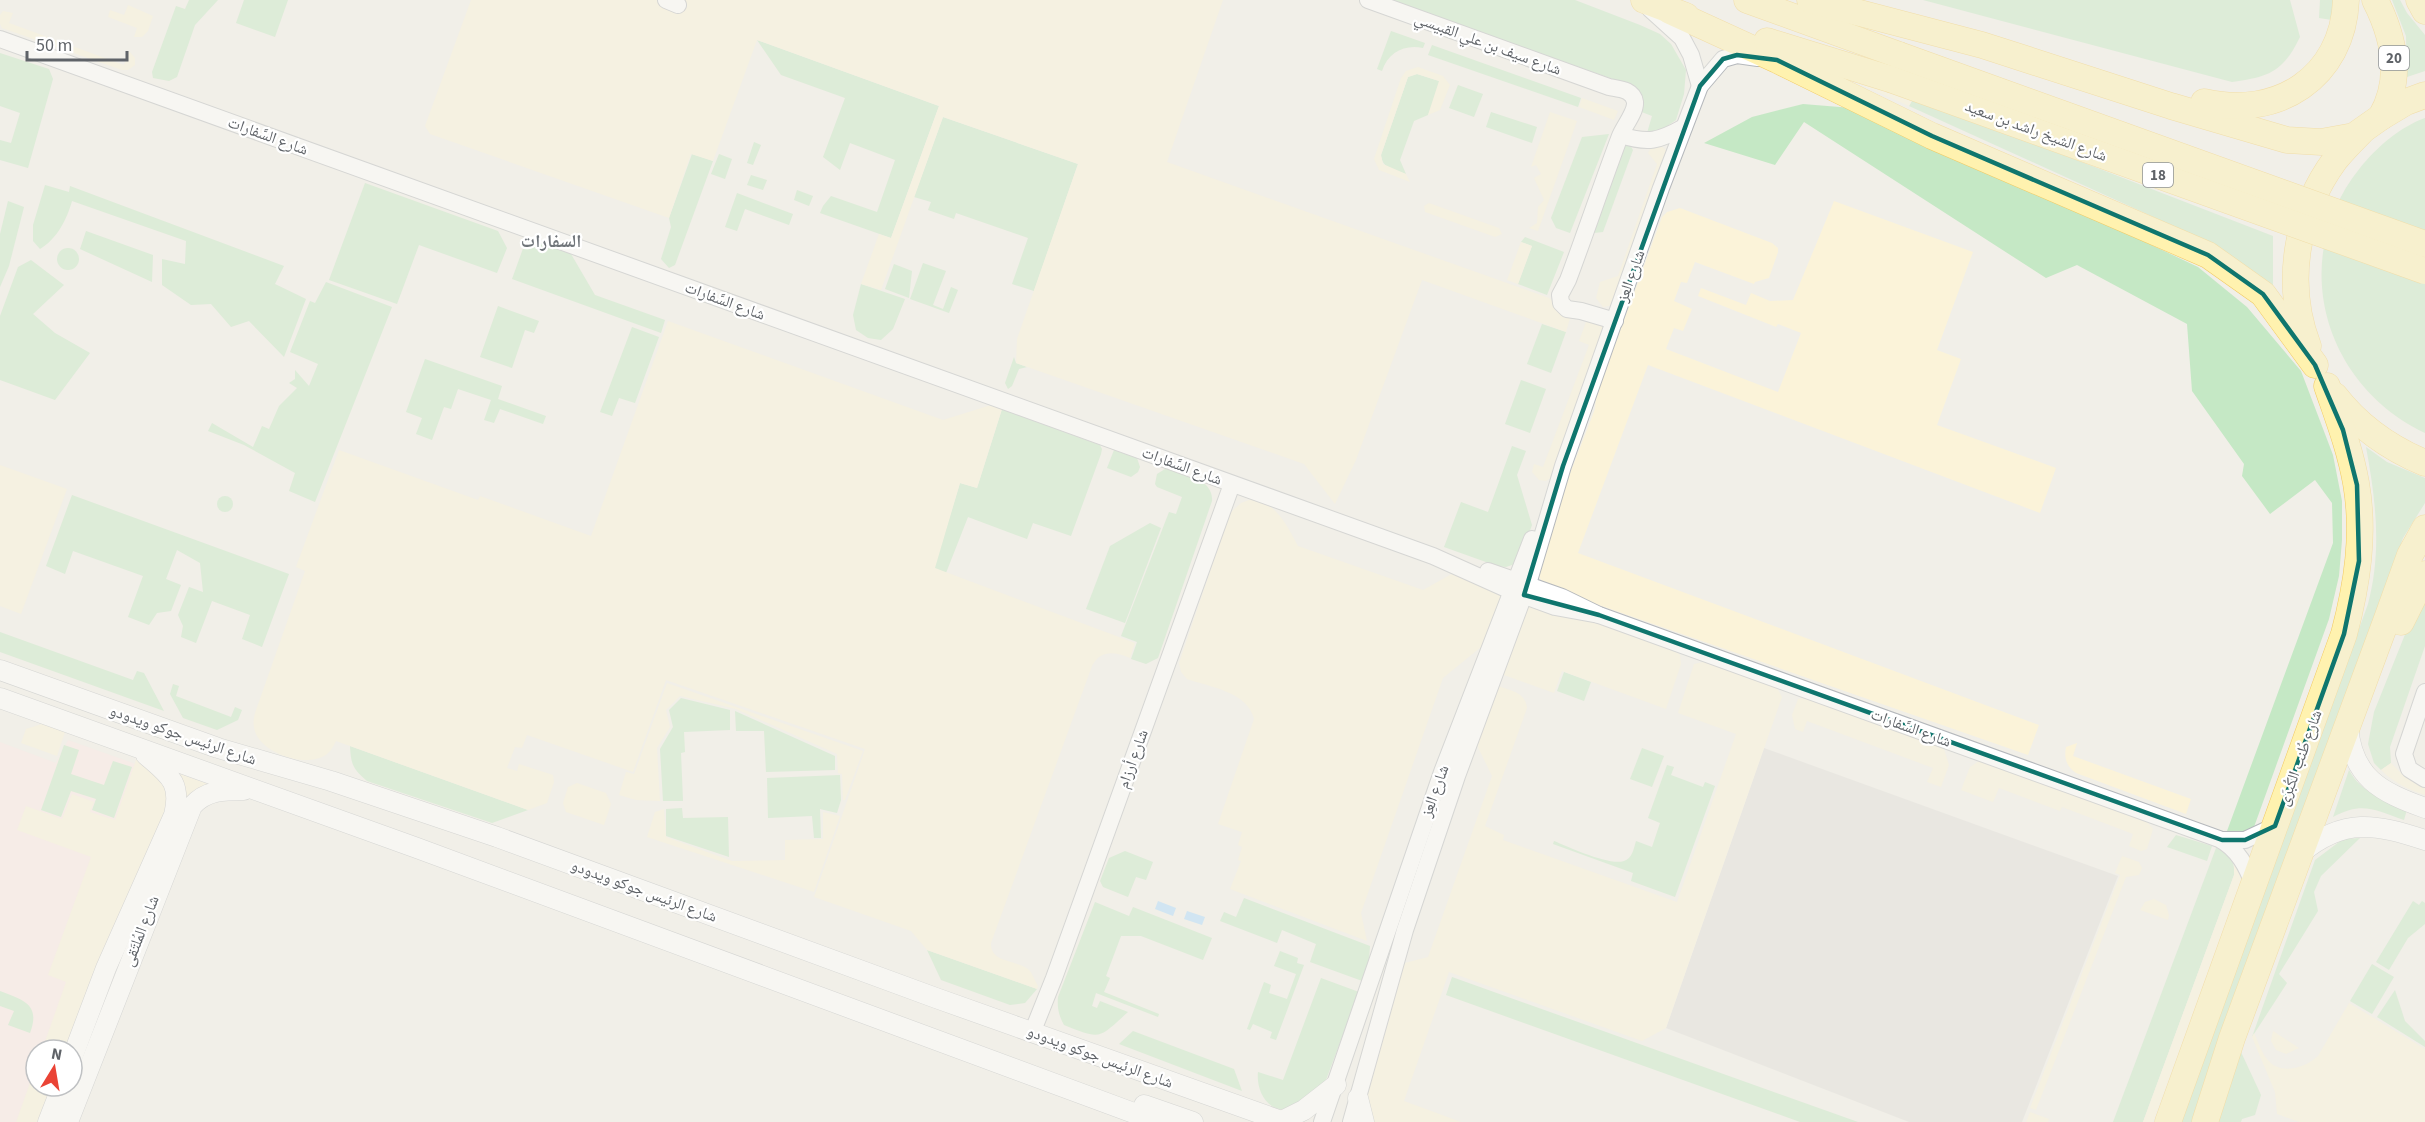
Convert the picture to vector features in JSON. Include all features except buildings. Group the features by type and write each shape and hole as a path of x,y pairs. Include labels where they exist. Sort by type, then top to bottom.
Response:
{"main road":[{"name":"شارع الشيخ راشد بن سعيد","path":"1643,0 1670,11 1890,79 2425,271"},
{"name":"شارع الشيخ راشد بن سعيد","path":"1747,0 2425,244"},
{"path":"1810,0 1982,45 2126,92 2287,140 2338,141 2361,132"},
{"path":"2126,92 2157,91 2227,107 2248,107 2288,96 2320,70 2332,53 2341,34 2346,0"},
{"name":"20","path":"2375,0 2388,28 2394,65 2390,102 2381,117"},
{"path":"2419,0 2425,11"},
{"path":"1670,11 1777,60 1932,136 2208,255 2263,294 2343,407 2362,426 2384,442 2425,463"},
{"path":"2321,375 2302,331 2296,296 2296,260 2301,233 2316,190 2336,159 2361,132 2406,102 2425,95"},
{"name":"شارع طُنب الكُبرَى","path":"2168,1122 2344,634 2359,561 2357,485 2346,441 2321,375"},
{"name":"شارع طُنب الكُبرَى","path":"2205,1122 2232,1038 2410,555 2425,528"},
{"path":"2357,700 2377,675 2425,574"}],"street":[{"name":"شارع سيف بن علي القبيسي","path":"1368,0 1609,87 1623,99 1624,127"},
{"path":"1643,0 1682,38 1691,55 1700,86"},
{"name":"شارع السَّفارات","path":"0,39 1520,587 1555,607 1599,615 2223,840 2245,840 2275,826"},
{"name":"شارع العِز","path":"1351,1122 1405,930 1520,587 1700,86 1724,59 1737,55 1777,60"},
{"path":"1615,321 1581,311 1570,296 1568,280 1624,127 1638,141 1655,140 1684,128"},
{"name":"شارع أرزام","path":"1032,1033 1062,956 1232,484"},
{"name":"شارع العِز","path":"1322,1122 1428,808 1520,587"},
{"name":"شارع الرئيس جوكو ويدودو","path":"0,670 218,748 331,781 497,837 1032,1033 1283,1122"},
{"path":"2425,692 2404,754 2409,770 2425,779"},
{"name":"شارع الرئيس جوكو ويدودو","path":"0,698 256,789 1158,1122"},
{"path":"2348,726 2354,756 2373,783 2394,797 2425,808"},
{"name":"شارع المُلتَقى","path":"80,1038 106,968 169,827 177,803 175,785 170,777 136,747"},
{"name":"شارع المُلتَقى","path":"68,1122 192,806 197,800 213,791 256,789"},
{"path":"2425,813 2415,816 2412,824 2415,832 2425,839"},
{"path":"2301,853 2329,834 2361,826 2388,828 2425,839"},
{"name":"شارع السَّفارات","path":"2223,840 2246,865 2254,886"},
{"path":"979,1057 1015,1059 1193,1122"},
{"path":"1283,1122 1336,1085"},
{"path":"48,1122 57,1098"},
{"path":"1358,1098 1364,1122"}],"highlighted area":[{"path":"1737,55 1777,60 1932,136 2208,255 2263,294 2315,365 2343,430 2357,485 2359,561 2344,634 2275,826 2245,840 2222,840 1599,615 1524,595 1563,466 1700,86 1723,59"}],"shaded area":[{"path":"68,740 147,768 48,1038 24,1038 24,1098 27,1098 18,1122 0,1122 0,742 56,763"},
{"path":"1764,748 2118,876 2022,1122 1909,1122 1666,1028"}],"green space":[{"path":"189,0 218,0 195,25 177,77 169,81 153,78 152,72 176,6 185,9"},
{"path":"244,0 288,0 275,37 236,23"},
{"path":"1385,0 1575,0 1640,25 1660,34 1671,44 1686,70 1684,94 1676,120 1660,131 1647,133 1652,116 1639,111 1642,97 1636,87"},
{"path":"1923,0 2290,0 2300,37 2294,49 2274,71 2256,78 2232,82"},
{"path":"2320,0 2334,0 2332,20 2319,18"},
{"path":"2392,0 2400,0 2407,13 2425,35 2425,71 2407,77 2406,36"},
{"path":"1391,31 1425,43 1423,48 1410,47 1393,54 1382,71 1377,69"},
{"path":"757,40 939,106 891,238 820,213 831,196 877,212 895,160 850,143 840,170 823,157 845,98 781,75"},
{"path":"1432,45 1581,98 1578,107 1428,55"},
{"path":"0,53 49,69 53,79 28,168 0,160 0,140 11,143 20,113 0,106"},
{"path":"1417,74 1439,81 1440,84 1428,115 1414,121 1400,160 1406,174 1386,166 1381,155 1408,77"},
{"path":"1458,85 1483,94 1474,117 1449,108"},
{"path":"1914,97 2273,236 2273,288 2215,245 1909,106"},
{"path":"1803,104 1864,109 2198,267 2247,307 2301,371 2333,455 2342,501 2339,576 2329,619 2254,827 2246,831 2227,831 2333,543 2332,503 2315,480 2270,514 2242,476 2244,464 2192,391 2187,324 2077,265 2046,278 1804,122 1775,165 1704,143 1752,117"},
{"path":"1491,112 1537,127 1532,143 1486,127"},
{"path":"943,117 1078,164 1034,291 1012,284 1028,238 956,213 954,219 928,210 931,202 914,197"},
{"path":"2425,118 2425,433 2390,412 2362,384 2340,352 2327,316 2322,279 2325,241 2338,203 2360,168 2389,138"},
{"path":"1609,134 1570,233 1556,228 1551,218 1582,137"},
{"path":"1613,135 1627,140 1633,150 1603,232 1575,235"},
{"path":"754,142 761,145 753,165 747,163"},
{"path":"692,154 713,161 675,265 669,268 661,259 671,227 669,218"},
{"path":"719,154 732,159 725,179 711,174"},
{"path":"751,175 767,180 763,190 747,185"},
{"path":"365,183 498,231 507,248 497,273 419,245 397,304 329,280"},
{"path":"45,185 69,192 70,186 284,266 275,284 306,299 284,357 249,321 231,327 211,304 191,305 162,285 162,259 185,264 186,241 72,201 60,228 40,249 33,241 33,225"},
{"path":"797,190 813,196 809,206 794,200"},
{"path":"737,193 793,214 789,225 745,209 737,231 725,227"},
{"path":"8,201 24,207 9,266 0,287 0,234"},
{"path":"86,231 153,255 152,282 80,249"},
{"path":"1525,237 1564,252 1547,295 1518,284 1532,246 1521,242"},
{"path":"533,239 571,254 595,295 665,320 661,333 512,279 525,243"},
{"path":"68,248 78,255 79,259 72,269 68,270 58,263 57,259 64,249"},
{"path":"31,260 64,285 33,314 55,333 90,353 55,400 0,380 0,316 18,267"},
{"path":"923,263 946,271 933,305 943,309 951,287 958,290 949,313 910,299"},
{"path":"894,264 912,271 909,298 885,289"},
{"path":"326,282 392,307 315,502 289,491 295,473 244,445 208,431 212,423 253,447 262,426 269,429 279,406 297,388 289,383 295,379 295,370 309,386 318,364 290,352 310,301 315,303"},
{"path":"861,284 905,299 893,329 881,340 868,338 856,330 853,315"},
{"path":"498,306 539,321 534,333 525,330 512,368 480,357"},
{"path":"1542,324 1566,332 1551,373 1527,364"},
{"path":"632,327 659,337 635,403 619,398 612,416 600,412"},
{"path":"1014,357 1016,363 1027,367 1019,369 1012,386 1008,389 1005,383"},
{"path":"425,359 502,386 498,399 546,416 543,424 500,409 494,423 484,420 491,400 458,389 451,409 444,407 432,440 416,434 422,418 406,412"},
{"path":"1521,380 1546,389 1530,433 1505,424"},
{"path":"1002,409 1100,445 1101,454 1071,536 1033,523 1027,539 968,517 946,573 934,568 960,483 977,488"},
{"path":"1512,446 1526,451 1517,475 1532,525 1520,558 1515,564 1506,567 1497,566 1444,547 1461,502 1488,512"},
{"path":"2366,447 2387,462 2425,478 2425,503 2403,538 2193,1122 2181,1122 2368,604 2375,565 2376,526"},
{"path":"1114,450 1137,458 1140,467 1138,472 1131,477 1107,468"},
{"path":"1165,469 1188,474 1203,482 1208,487 1212,501 1158,658 1146,664 1131,659 1137,642 1121,636 1169,512 1176,514 1182,497 1157,487 1155,484 1157,474"},
{"path":"72,495 289,574 262,647 242,639 250,615 212,601 196,643 181,637 183,626 178,615 189,587 203,592 200,563 177,550 166,579 181,585 171,611 157,613 149,625 128,617 143,576 73,551 65,574 46,566"},
{"path":"225,496 233,504 225,512 217,504"},
{"path":"1150,523 1161,528 1125,623 1086,609 1110,546"},
{"path":"2425,594 2425,646 2390,747 2391,763 2381,770 2374,763 2368,744 2374,712 2410,622"},
{"path":"0,632 133,680 137,671 144,673 164,711 0,652"},
{"path":"1564,672 1591,682 1584,701 1557,691"},
{"path":"173,684 179,686 176,696 231,717 235,707 242,710 238,720 217,730 183,718 170,694"},
{"path":"681,698 730,710 730,730 684,732 685,752 681,753 683,801 663,801 660,749 673,727 669,710"},
{"path":"735,711 835,756 835,770 766,772 764,731 736,731"},
{"path":"64,745 79,750 71,774 104,785 113,761 132,767 114,818 92,810 96,799 71,791 61,817 41,810"},
{"path":"350,746 528,810 492,823 367,781 354,766"},
{"path":"1642,748 1664,756 1652,787 1630,779"},
{"path":"1667,765 1674,767 1671,775 1703,787 1705,782 1715,786 1675,897 1631,881 1633,873 1553,844 1554,841 1589,855 1617,862 1629,858 1636,841 1652,847 1660,823 1648,818"},
{"path":"2349,770 2360,785 2367,790 2382,798 2408,806 2404,820 2376,810 2361,808 2333,817"},
{"path":"840,775 841,800 837,813 820,809 821,838 814,838 812,816 768,818 767,778"},
{"path":"682,808 683,818 728,817 729,857 666,836 666,809"},
{"path":"2176,835 2212,846 2207,861 2167,847"},
{"path":"2360,838 2321,876 2314,892 2318,911 2279,974 2287,983 2252,1037 2315,860 2343,839"},
{"path":"2216,848 2231,858 2234,875 2143,1122 2113,1122"},
{"path":"1125,851 1153,862 1146,880 1136,877 1128,897 1103,887 1100,881 1109,858"},
{"path":"1244,898 1370,946 1368,974 1365,982 1310,962 1316,944 1282,930 1277,943 1220,921 1224,912 1236,917"},
{"path":"2413,901 2419,905 2422,901 2425,903 2425,924 2408,938 2389,970 2376,962"},
{"path":"1095,902 1129,916 1133,907 1212,938 1203,960 1141,936 1121,936 1106,976 1110,978 1104,992 1159,1014 1158,1017 1096,993 1092,1006 1097,1008 1100,1001 1128,1012 1105,1032 1093,1035 1064,1025 1059,1012 1058,997"},
{"path":"927,950 1037,989 1025,1003 1010,1005 941,980"},
{"path":"1280,951 1298,958 1297,963 1304,965 1276,1040 1270,1038 1272,1032 1253,1024 1250,1030 1247,1029 1264,982 1271,985 1269,993 1287,999 1296,974 1274,966"},
{"path":"2372,964 2394,977 2372,1014 2350,1001"},
{"path":"1452,977 1858,1122 1800,1122 1446,995"},
{"path":"1321,978 1359,992 1320,1096 1289,1109 1281,1109 1269,1104 1261,1093 1258,1072 1283,1080"},
{"path":"2395,990 2405,1021 2425,1041 2425,1047 2377,1017"},
{"path":"0,991 28,1004 33,1015 30,1033 8,1025 14,1011 0,1006"},
{"path":"1133,1031 1234,1069 1242,1091 1119,1044"},
{"path":"2241,1052 2261,1095 2255,1115 2242,1119 2241,1122 2216,1122"}],"sand":[{"path":"471,0 1223,0 1167,162 1549,298 1571,315 1566,332 1422,280 1356,460 1335,504 1304,464 1016,363 1017,339 1078,164 943,117 881,290 861,284 879,234 891,238 939,106 757,40 713,161 691,154 669,218 430,134 425,126"},
{"path":"128,5 153,16 148,31 142,37 134,37 137,28 108,17 110,10 124,15"},
{"path":"3,11 13,13 9,23 124,65 129,51 135,58 135,65 128,70 122,70 2,28 0,15"},
{"path":"1819,66 1914,97 1909,106"},
{"path":"1418,67 1443,76 1450,85 1440,110 1428,115 1439,81 1417,74 1408,77 1381,155 1383,164 1406,174 1410,182 1379,170 1374,159 1401,78 1406,71"},
{"path":"1582,98 1618,111 1614,120 1579,107"},
{"path":"1550,112 1577,121 1538,231 1529,228 1537,223 1538,207 1544,200 1534,178 1541,174 1536,165 1531,167"},
{"path":"1660,145 1668,152 1613,305 1603,307 1596,298 1600,282 1618,276 1657,164 1648,153 1652,146"},
{"path":"1834,201 1973,252 1937,350 1961,359 1937,425 2056,468 2040,513 1648,365 1578,553 2039,725 2028,755 1550,588 1538,574 1536,561 1595,409 1596,396 1662,217 1667,212 1680,208 1772,243 1778,248 1769,278 1754,284 1695,262 1687,283 1681,282 1674,301 1692,309 1683,331 1674,328 1666,349 1778,392 1801,333 1778,324 1776,327 1698,296 1701,288 1746,305 1751,293 1770,301 1793,300"},
{"path":"1429,203 1499,228 1502,234 1495,237 1425,212 1424,206"},
{"path":"1521,242 1532,246 1518,284 1507,280"},
{"path":"1589,320 1604,326 1552,477 1546,481 1539,480 1532,472 1534,464 1543,467 1589,345 1579,341 1586,322"},
{"path":"668,321 943,420 991,405 1002,409 977,488 960,483 935,568 1135,643 1130,658 1119,654 1104,654 1092,666 991,943 992,949 999,958 1029,970 1038,986 1037,989 927,950 911,931 814,897 865,749 666,680 633,772 527,735 522,748 515,747 507,768 517,771 519,764 553,775 554,782 547,803 528,810 336,741 326,755 305,760 294,759 272,750 257,736 254,725 255,713 305,571 296,567 339,450 478,500 480,496 591,536"},
{"path":"0,465 67,489 21,614 0,606"},
{"path":"1249,500 1266,504 1273,509 1285,523 1298,546 1423,590 1457,571 1499,591 1502,600 1481,647 1443,678 1361,913 1367,941 1230,889 1241,861 1238,860 1242,847 1238,845 1242,832 1218,824 1254,719 1244,702 1236,697 1217,688 1187,679 1181,672 1179,663 1230,513 1241,503"},
{"path":"1532,599 1673,648 1680,655 1681,664 1666,709 1562,671 1554,693 1504,675 1499,663"},
{"path":"1708,661 1777,688 1782,697 1666,1028 1642,1041 1449,972 1404,1101 1461,1122 1359,1122 1397,965 1428,957 1492,776 1473,737 1498,686 1521,695 1527,708 1485,826 1504,835 1503,840 1677,902 1736,734 1678,713 1694,664"},
{"path":"667,683 863,751 845,800 843,800 842,774 838,773 837,754 736,709 680,696 666,710 670,727 657,748 660,801 636,800 619,795 626,772 634,774"},
{"path":"1808,697 1943,746 1949,765 1941,787 1927,782 1933,768 1807,721 1803,732 1795,729 1792,715 1798,699"},
{"path":"42,724 65,732 57,756 21,743 26,729"},
{"path":"2077,743 2073,756 2191,799 2186,814 2076,773 2066,762 2065,755 2066,747"},
{"path":"1982,759 2143,817 2153,829 2147,849 2141,851 2129,846 2133,834 2062,807 2060,811 1999,788 1993,802 1961,790 1970,767"},
{"path":"136,760 163,769 173,798 77,1038 46,1038 66,982 48,975 91,857 17,830 26,806 62,819 72,794 94,802 90,812 115,820"},
{"path":"2391,763 2404,776 2425,783 2425,795 2391,779 2381,770"},
{"path":"180,774 208,784 183,805"},
{"path":"577,783 606,793 611,804 604,825 566,812 563,803 568,787"},
{"path":"664,809 666,837 732,861 785,860 785,840 823,839 823,812 840,816 814,892 647,837 655,812"},
{"path":"2122,856 2139,862 2142,868 2139,875 2126,877 2036,1110 2030,1108 2120,875 2115,873"},
{"path":"2234,863 2244,875 2242,883 2153,1122 2143,1122 2234,875"},
{"path":"2154,899 2166,905 2168,920 2140,910 2145,902"},
{"path":"2349,1003 2425,1049 2425,1122 2299,1122 2277,1114 2275,1092 2252,1037 2254,1033 2263,1053 2272,1064 2285,1069 2300,1067 2318,1056"},
{"path":"2273,1031 2299,1048 2286,1054 2276,1050 2271,1041"},
{"path":"25,1098 54,1098 45,1122 16,1122"},
{"path":"2030,1112 2049,1119 2048,1122 2026,1122"}],"water":[{"path":"1158,901 1176,908 1173,916 1155,909"},
{"path":"1187,911 1205,917 1202,925 1184,919"}],"district":[{"name":"السفارات","path":"551,241"}]}
